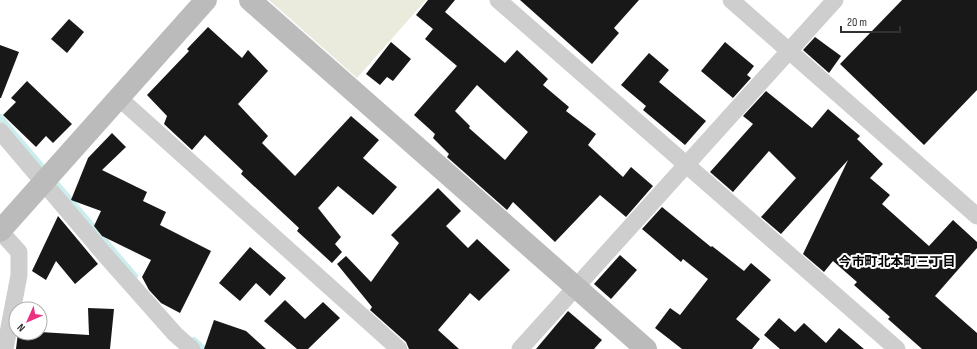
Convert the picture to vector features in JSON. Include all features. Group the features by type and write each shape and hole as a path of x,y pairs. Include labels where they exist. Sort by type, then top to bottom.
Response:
{"street":[{"path":"5,349 18,275 19,252 0,231 206,0"},
{"path":"250,0 646,349"},
{"path":"498,0 897,349"},
{"path":"731,0 977,216"},
{"path":"520,349 835,0"},
{"path":"119,98 399,349"},
{"path":"0,131 160,317 192,349"}],"shaded area":[{"path":"269,0 426,0 357,78"}],"building":[{"path":"428,0 455,0 445,12 505,63 517,50 548,79 543,85 569,107 566,111 596,134 588,145 623,177 631,167 653,186 626,217 600,195 555,242 513,202 507,210 447,157 449,154 433,138 435,134 414,115 457,66 425,39 433,29 416,15","holes":["477,85 528,132 505,160 469,128 470,126 455,111"]},
{"path":"520,0 639,0 614,28 619,33 592,64"},
{"path":"902,0 977,0 977,90 924,145 840,64"},
{"path":"69,19 84,32 67,53 51,39"},
{"path":"208,27 242,58 248,50 268,71 238,104 268,136 262,143 295,176 351,116 379,140 363,158 397,187 373,215 338,186 318,208 341,237 335,244 342,252 332,263 297,231 299,228 241,174 243,171 205,135 192,150 164,124 167,116 147,95 189,51 187,49"},
{"path":"815,37 841,56 829,73 803,50"},
{"path":"391,42 411,59 393,81 387,77 380,85 366,74"},
{"path":"725,42 754,66 747,75 751,78 733,98 701,71"},
{"path":"0,45 19,52 1,98 0,98"},
{"path":"649,53 669,70 659,82 706,121 685,145 643,110 646,106 621,85"},
{"path":"27,81 72,124 53,143 46,136 36,147 3,115 16,102 11,98"},
{"path":"766,91 812,128 828,109 860,136 857,139 883,164 870,178 890,195 882,204 929,246 953,220 977,242 977,248 935,296 977,333 977,349 922,349 888,319 890,317 854,285 857,282 833,261 824,272 803,254 848,160 781,234 761,217 796,178 769,151 733,192 710,172 753,124 743,116"},
{"path":"112,133 126,147 102,170 147,192 143,201 166,212 160,225 211,251 180,313 161,303 149,290 142,277 151,260 102,236 94,226 101,211 71,200 88,158"},
{"path":"438,188 461,211 446,226 468,248 477,239 510,270 479,301 470,293 438,330 459,349 409,349 406,342 370,310 372,307 337,264 346,256 371,282 399,243 391,235"},
{"path":"662,207 711,247 712,246 744,271 751,263 771,280 736,319 760,339 752,349 682,349 655,328 670,308 680,315 708,279 683,259 681,262 642,229"},
{"path":"58,216 98,264 75,284 56,261 46,280 32,271"},
{"path":"250,247 286,278 270,296 256,283 240,301 219,283"},
{"path":"620,255 637,270 611,299 594,284"},
{"path":"285,300 305,319 323,302 340,318 308,349 297,349 264,321"},
{"path":"88,308 114,309 110,349 16,349 17,341 48,341 48,332 89,335"},
{"path":"568,311 602,340 594,349 536,349"},
{"path":"779,318 795,332 804,323 826,343 839,328 864,349 780,349 764,335"},
{"path":"214,320 246,331 266,349 204,349"}],"waterway":[{"path":"0,117 135,276"},
{"path":"194,340 204,349"}],"district":[{"name":"今市町北本町三丁目","path":"897,261"}]}
